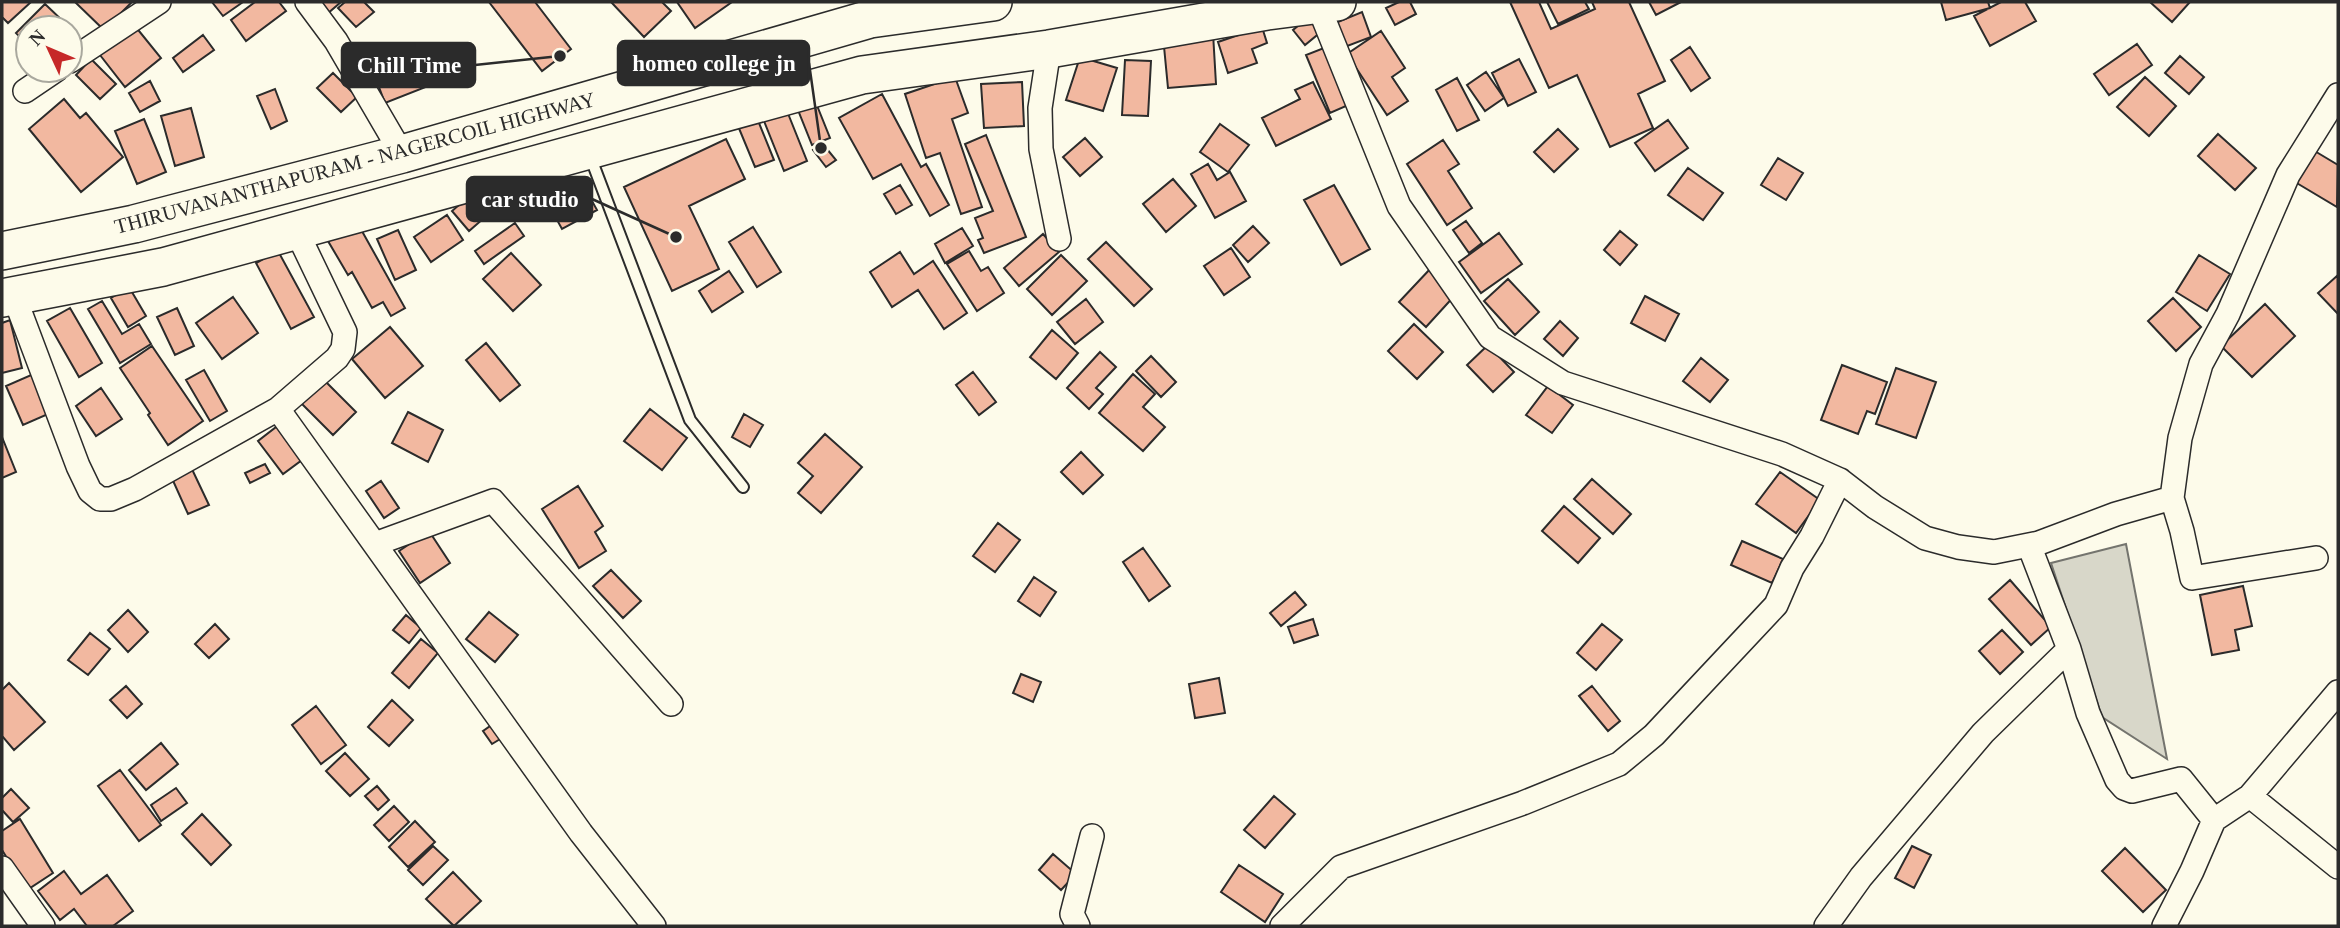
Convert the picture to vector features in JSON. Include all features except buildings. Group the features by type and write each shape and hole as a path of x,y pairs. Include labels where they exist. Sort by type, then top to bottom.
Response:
{"main road":[{"name":"THIRUVANANTHAPURAM - NAGERCOIL HIGHWAY","path":"2,251 134,224 402,154 868,10 993,2"},
{"path":"8,297 163,267 862,75 1049,50 1267,11 1327,3"}],"street":[{"path":"84,52 159,2"},
{"path":"307,2 336,41 402,154"},
{"path":"1327,3 1399,206 1490,337 1563,383 1782,454 1840,480 1875,507 1925,538 1958,547 1994,552 2029,545 2116,514 2172,498"},
{"path":"1049,50 1040,108 1041,149 1059,239"},
{"path":"25,91 35,84"},
{"path":"2316,558 2192,578 2172,498 2180,438 2201,363 2228,314 2288,175 2338,95"},
{"path":"8,297 90,491 100,499 111,499 135,489 278,409 327,367 343,349 345,332 296,230"},
{"path":"278,409 581,834 654,926"},
{"path":"1282,926 1341,867 1523,803 1619,764 1654,735 1776,605 1792,568 1812,536 1840,480"},
{"path":"375,544 493,501 671,704"},
{"path":"2029,545 2069,649 2088,713 2117,780 2124,788 2132,791 2181,779 2214,820"},
{"path":"1826,926 1861,877 1983,733 2069,649"},
{"path":"2164,926 2214,820 2250,796 2338,692"},
{"path":"2250,796 2338,867"},
{"path":"1078,926 1072,914 1092,836"},
{"path":"2,869 43,926"}],"lane":[{"path":"588,150 690,420 743,487"}],"shaded area":[{"path":"2126,544 2167,759 2102,717 2051,563"}],"place":[{"name":"Chill Time","path":"560,56"},
{"name":"homeo college jn","path":"821,148"},
{"name":"car studio","path":"676,237"}]}
